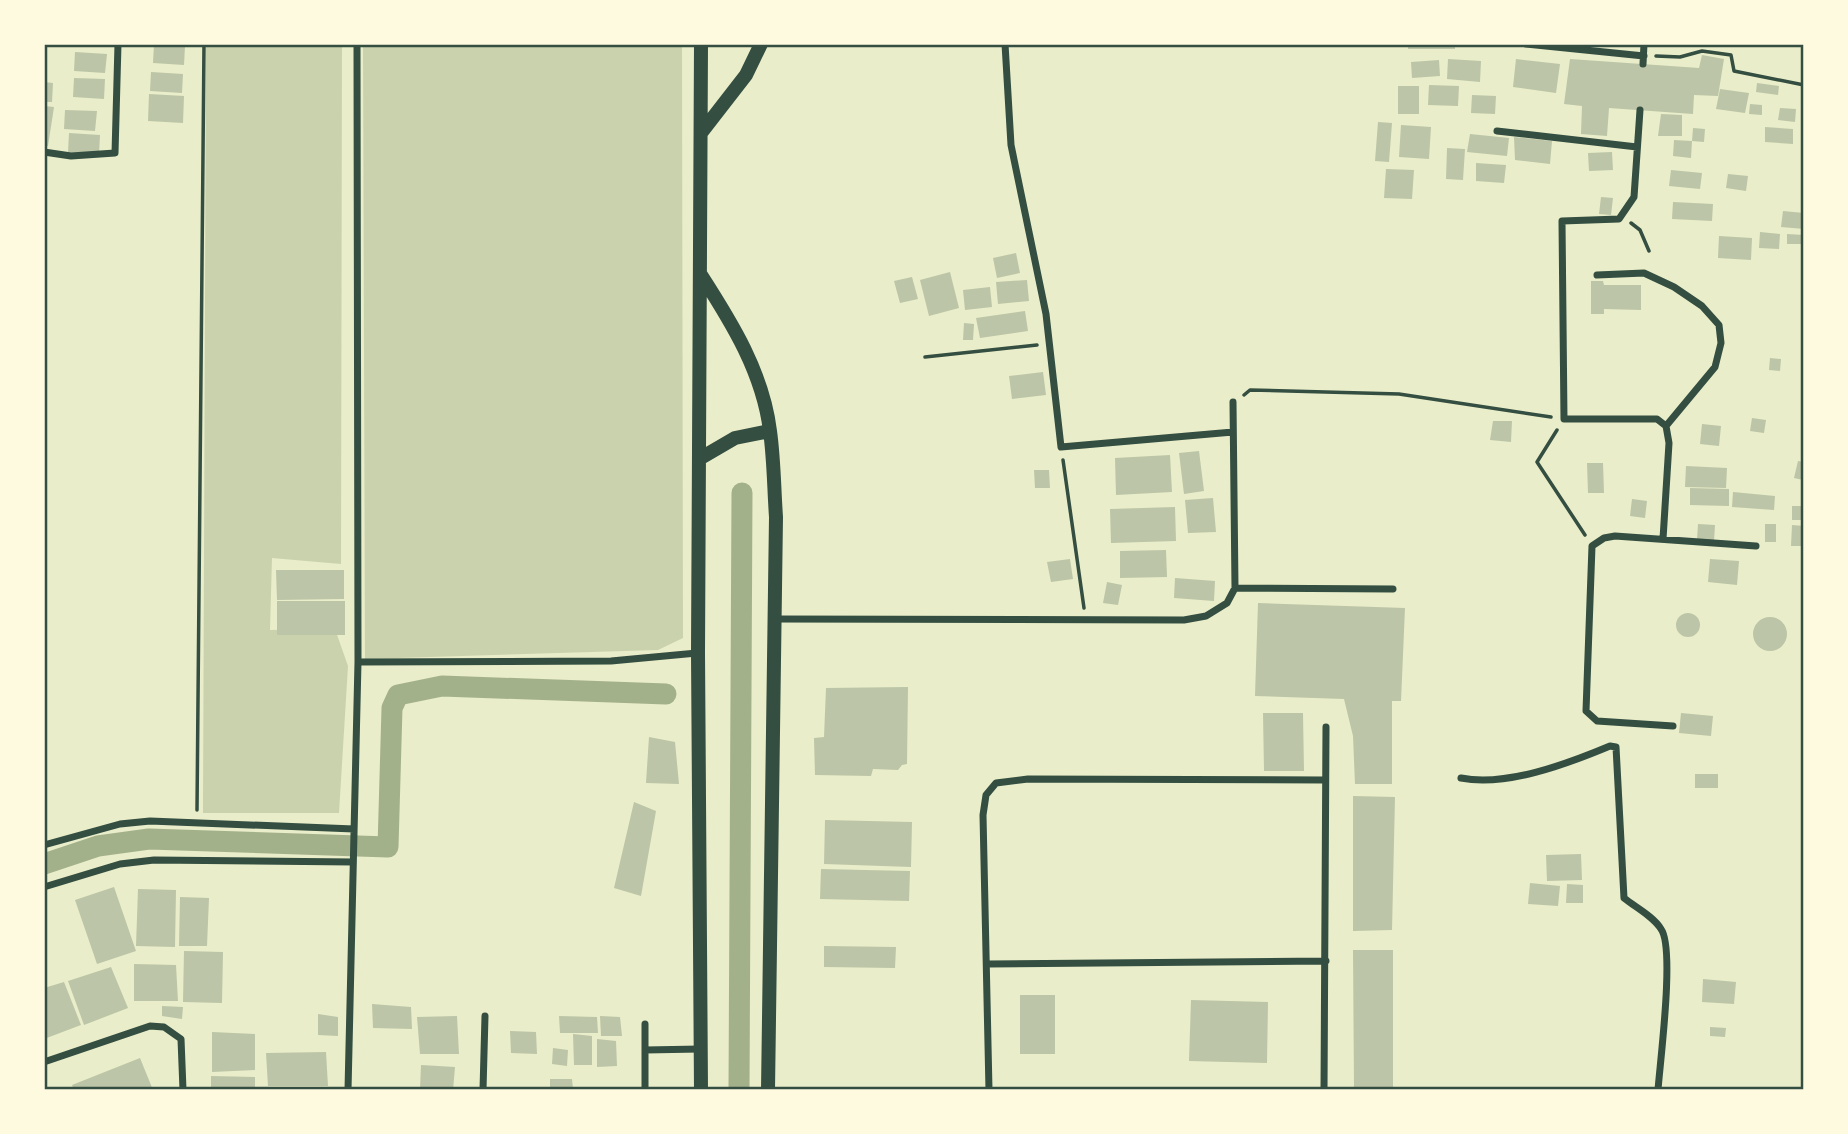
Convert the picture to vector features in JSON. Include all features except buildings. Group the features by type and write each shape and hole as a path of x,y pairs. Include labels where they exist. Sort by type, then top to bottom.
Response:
{"main road":[{"path":"701,44 698,653 701,1090"},
{"path":"701,133 746,75 761,44"},
{"path":"700,274 739,335 760,386 770,431 776,517 768,1090"},
{"path":"699,459 735,438 770,431"}],"street":[{"path":"44,152 77,156 115,153 118,44"},
{"path":"348,1090 358,663 357,44"},
{"path":"1005,44 1011,145 1050,343 1061,447 1233,432"},
{"path":"1526,44 1644,60 1644,44"},
{"path":"1640,110 1634,197 1619,219 1562,221 1564,419 1657,419 1666,426 1669,443 1663,539"},
{"path":"1496,131 1637,147"},
{"path":"1597,275 1644,273 1674,287 1702,306 1718,325 1721,343 1715,367 1666,426"},
{"path":"774,619 1086,621 1201,618 1227,603 1235,588 1233,402"},
{"path":"1673,726 1597,722 1586,711 1592,547 1604,538 1615,536 1756,546"},
{"path":"1235,588 1393,589"},
{"path":"358,663 611,661 698,653"},
{"path":"1324,1090 1326,727"},
{"path":"1461,778 1481,782 1496,780 1565,765 1610,746 1616,747 1624,898 1655,923 1665,939 1665,1013 1658,1090"},
{"path":"989,1090 984,815 986,795 996,783 1007,779 1325,780"},
{"path":"44,845 120,824 197,822 354,833"},
{"path":"44,887 120,864 154,860 353,860"},
{"path":"988,964 1325,961"},
{"path":"483,1090 485,1016"},
{"path":"645,1024 645,1090"},
{"path":"44,1062 150,1026 170,1030 182,1044 183,1090"},
{"path":"645,1050 701,1049"}],"path":[{"path":"197,822 204,44"},
{"path":"1644,60 1679,57 1702,51 1731,55 1734,71 1804,85"},
{"path":"1619,219 1630,222 1640,230 1649,251"},
{"path":"925,358 1050,343"},
{"path":"1233,402 1250,390 1399,394 1564,419 1536,462 1592,547"},
{"path":"1061,447 1086,621"}],"green space":[{"path":"206,44 342,44 341,564 272,558 270,630 335,629 348,666 339,813 203,813"},
{"path":"363,44 682,44 683,638 658,650 365,659"}],"waterway":[{"path":"739,1090 742,493"},
{"path":"44,864 98,846 149,839 388,847 392,708 398,695 442,686 666,694"}]}
